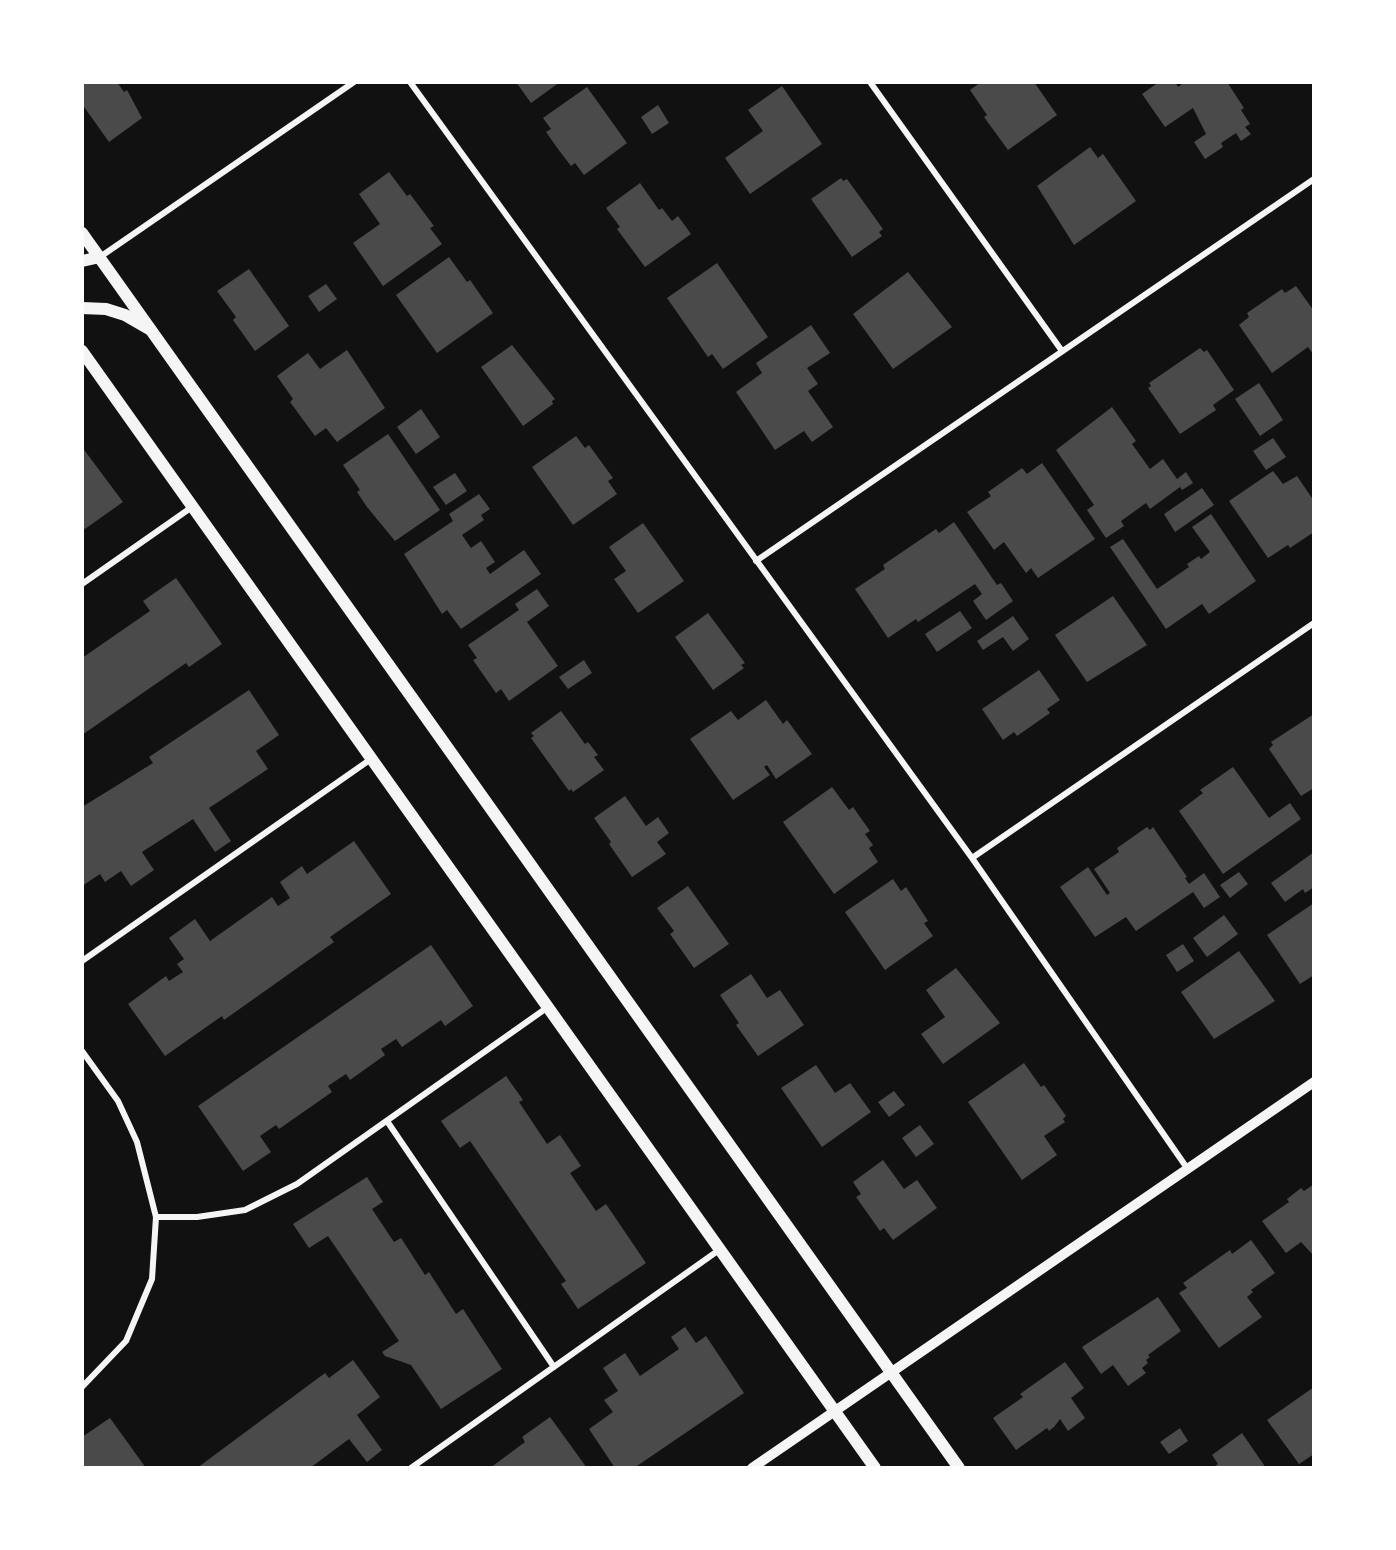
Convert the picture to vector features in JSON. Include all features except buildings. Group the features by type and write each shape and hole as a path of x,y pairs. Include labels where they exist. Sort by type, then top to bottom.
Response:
{"main road":[{"path":"82,232 959,1467"},
{"path":"82,261 100,257"},
{"path":"82,308 106,309 124,315 154,333"},
{"path":"82,351 875,1467"}],"street":[{"path":"100,257 354,82"},
{"path":"410,82 972,858 1187,1168"},
{"path":"870,82 1062,351"},
{"path":"756,561 1314,178"},
{"path":"82,585 192,507"},
{"path":"972,858 1314,623"},
{"path":"82,961 371,759"},
{"path":"156,1217 198,1217 245,1210 297,1184 548,1007"},
{"path":"82,1051 117,1101 137,1142 156,1217 152,1279 126,1341 82,1387"},
{"path":"752,1467 834,1409 892,1374 1314,1082"},
{"path":"387,1121 554,1367"},
{"path":"411,1467 719,1250"}]}
